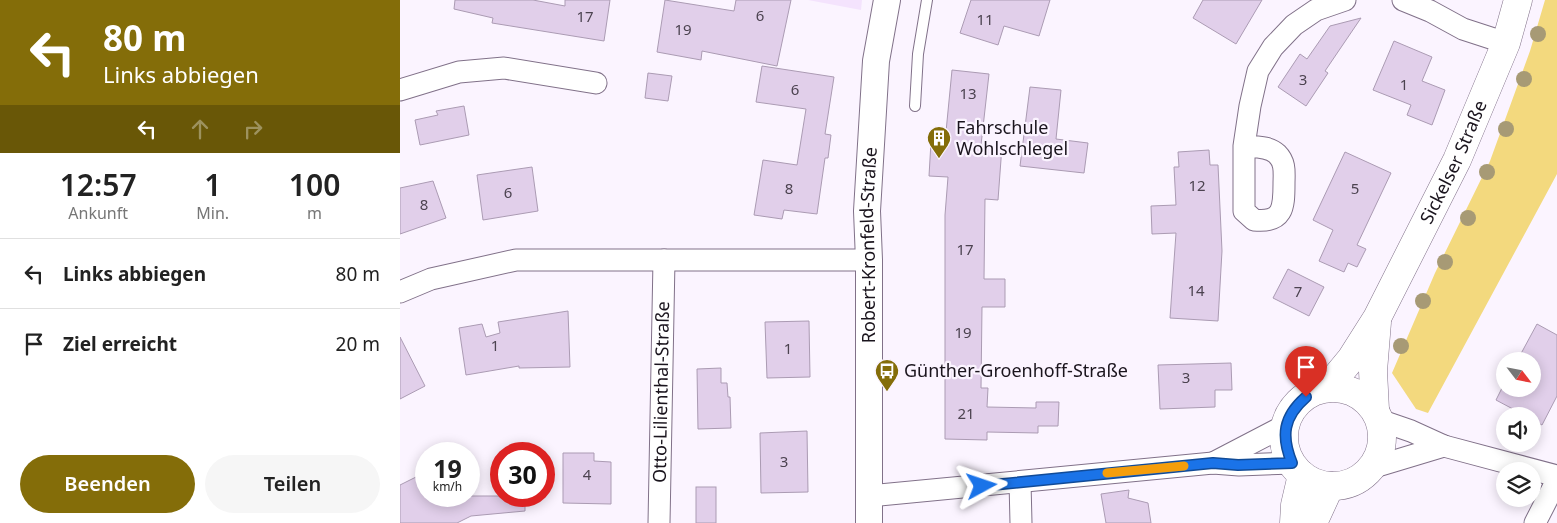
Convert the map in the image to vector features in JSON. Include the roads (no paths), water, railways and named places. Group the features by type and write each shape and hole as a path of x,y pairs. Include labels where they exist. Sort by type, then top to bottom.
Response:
{"main road":[{"name":"Sickelser Straße","path":"1326,388 1351,358 1377,318 1456,160 1506,44 1518,0"},
{"name":"Sickelser Straße","path":"1377,318 1373,371 1377,415"},
{"path":"1326,388 1350,390 1364,398 1377,415 1382,441 1379,456 1371,468 1359,478 1345,484 1330,486 1317,484 1297,469 1286,448 1284,436 1290,414 1297,405 1315,391 1326,388"},
{"path":"1294,523 1297,469"},
{"path":"1313,523 1330,486"}],"street":[{"name":"Robert-Kronfeld-Straße","path":"869,523 869,260 867,211 876,61 887,0"},
{"path":"1244,146 1258,71 1273,47 1294,25 1316,10 1344,0"},
{"path":"1403,0 1430,11 1462,29 1506,44"},
{"path":"400,90 459,72 504,68 596,83"},
{"path":"400,292 431,279 516,260 869,260"},
{"name":"Otto-Lilienthal-Straße","path":"659,523 664,260"},
{"path":"1377,415 1444,446 1557,478 1535,523"},
{"path":"1213,463 1286,425"},
{"path":"1371,468 1444,446"},
{"path":"868,496 1213,463 1297,469"},
{"path":"1020,482 1021,523"}],"lane":[{"path":"915,106 918,54 927,0"}],"place":[{"name":"Fahrschule Wohlschlegel","path":"939,159"},
{"name":"Günther-Groenhoff-Straße","path":"887,392"}]}
